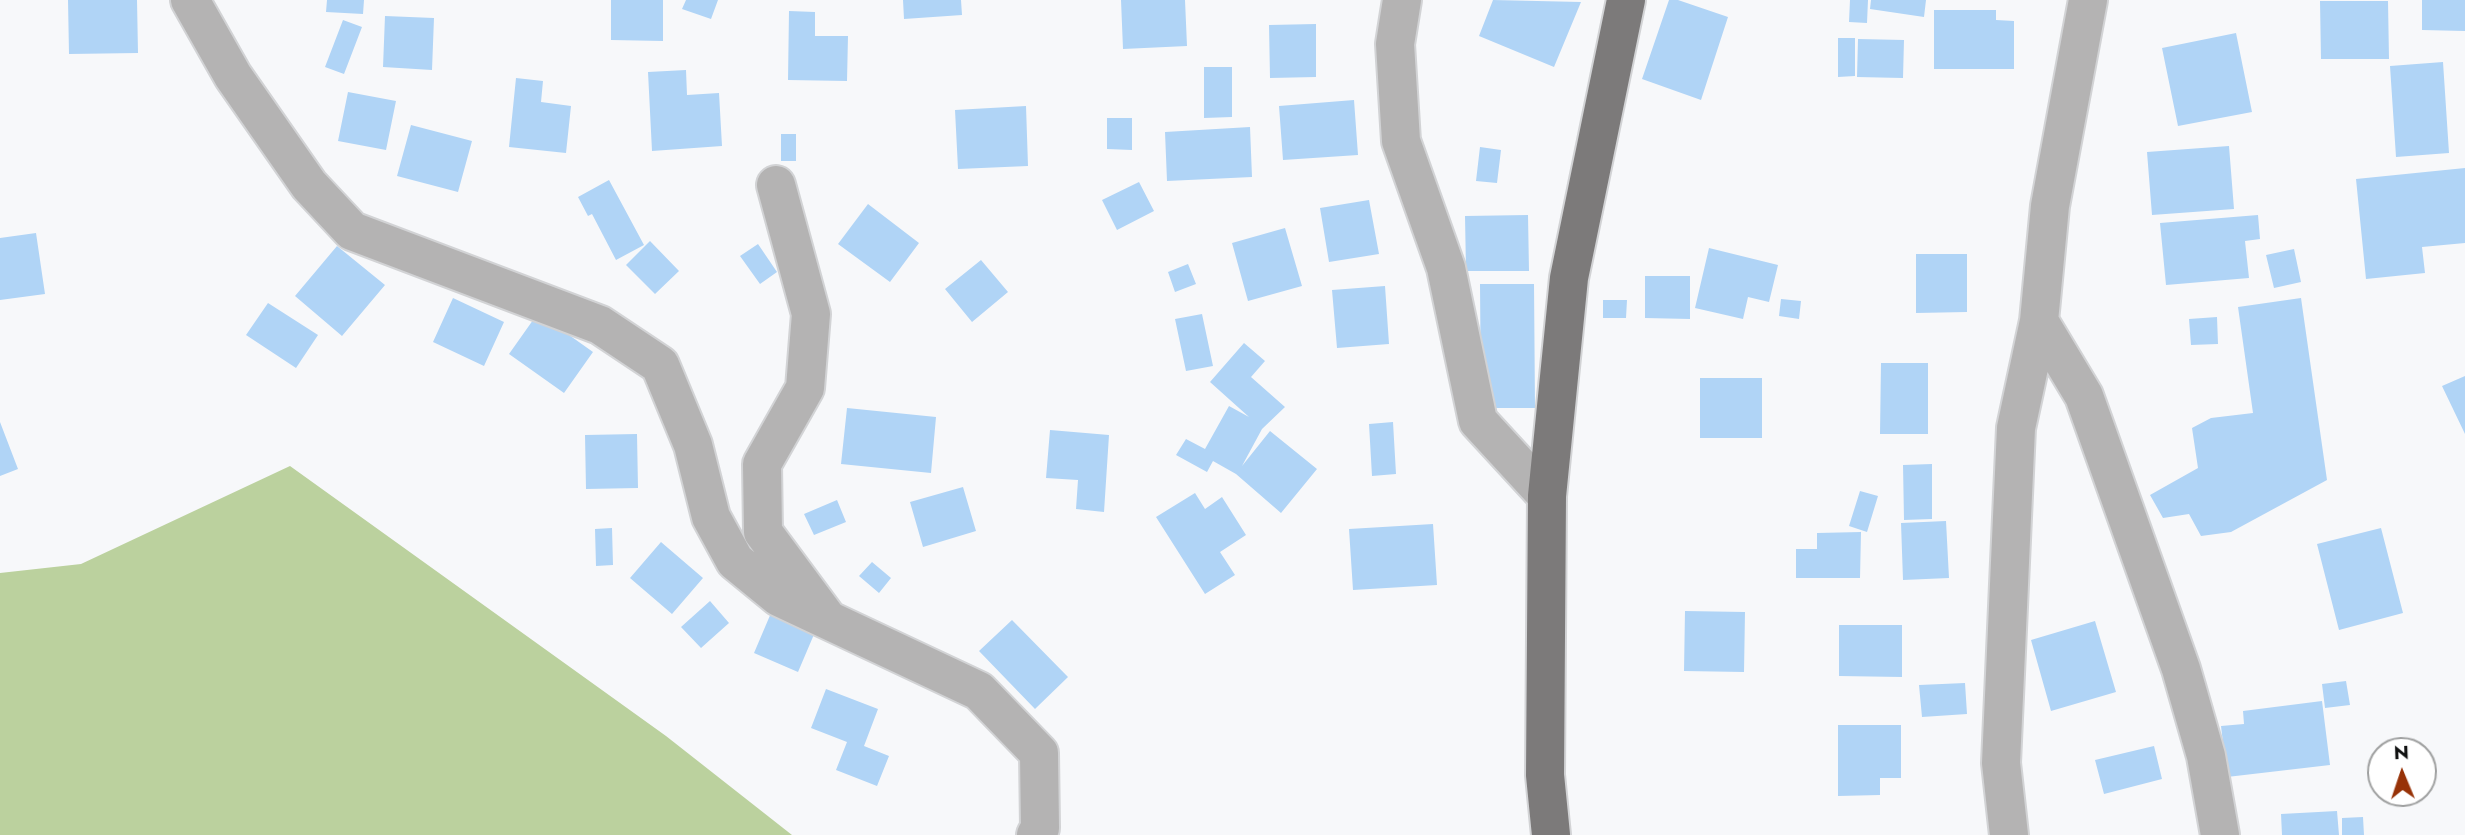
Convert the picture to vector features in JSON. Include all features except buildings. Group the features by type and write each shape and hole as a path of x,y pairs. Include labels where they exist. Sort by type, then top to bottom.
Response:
{"main road":[{"path":"1551,835 1545,775 1547,496 1569,278 1626,0"}],"street":[{"path":"190,0 233,76 293,163 309,185 352,231 600,325 660,365 693,445 711,517 735,561 779,597 979,691 1039,753 1040,828 1035,835"},
{"path":"1402,0 1395,44 1401,141 1446,268 1478,421 1547,496"},
{"path":"2009,835 2001,763 2016,428 2039,321 2050,205 2088,0"},
{"path":"776,185 811,314 805,388 762,464 763,532 829,621"},
{"path":"2039,321 2084,396 2181,669 2206,756 2220,835"}],"green space":[{"path":"290,466 666,736 792,835 0,835 0,573 81,564"}]}
